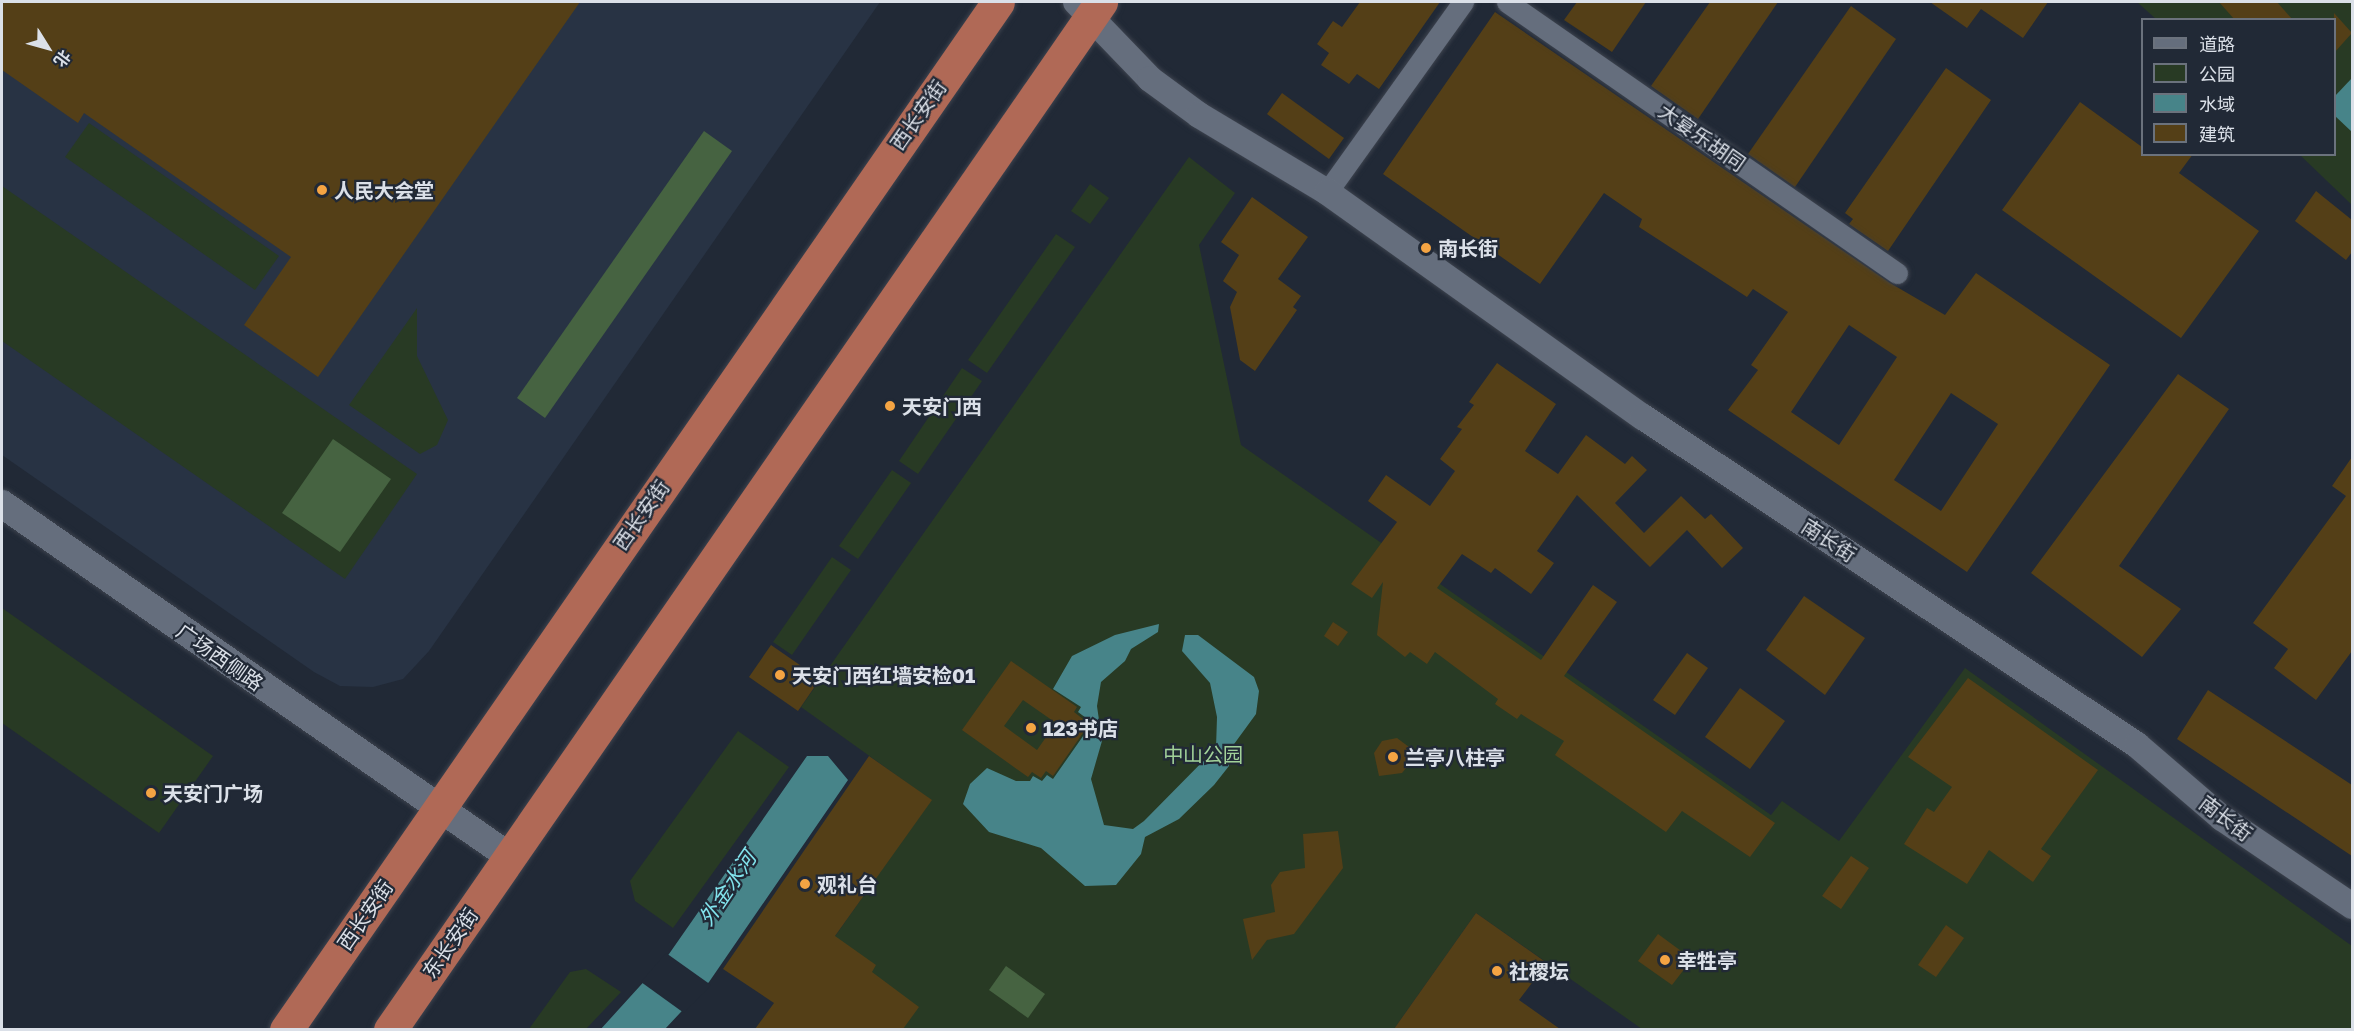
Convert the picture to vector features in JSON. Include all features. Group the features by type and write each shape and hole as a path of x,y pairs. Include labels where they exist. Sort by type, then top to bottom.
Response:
{"highway":[{"name":"西长安街","path":"286,1029 998,2"},
{"path":"510,857 1089,7"},
{"name":"东长安街","path":"390,1029 510,857"}],"main road":[{"name":"广场西侧路","path":"2,504 510,857"}],"street":[{"path":"1327,192 1463,2"},
{"name":"大宴乐胡同","path":"1507,2 1897,273"},
{"name":"南长街","path":"1089,7 1150,79 1199,115 1327,192 1643,417 2137,745 2222,818 2352,906"}],"shaded area":[{"path":"2,2 880,2 429,651 403,679 373,687 340,686 314,672 2,455"},
{"path":"704,131 732,151 545,418 517,398"},
{"path":"333,439 391,479 340,552 282,513"},
{"path":"1006,966 1045,994 1028,1018 989,990"}],"green space":[{"path":"2137,2 2352,2 2352,205 2301,156 2336,156 2336,18 2155,18"},
{"path":"89,123 279,256 255,290 65,157"},
{"name":"中山公园","path":"1189,157 1235,193 1199,245 1241,445 1771,815 1782,801 1839,841 1965,668 2352,946 2352,1029 1642,1029 1476,913 1394,1029 769,1030 931,800 801,707"},
{"path":"1090,184 1109,198 1090,224 1071,211"},
{"path":"2,186 417,474 345,579 2,341"},
{"path":"1056,234 1075,247 987,373 968,360"},
{"path":"417,308 417,356 448,420 437,445 420,454 349,405"},
{"path":"962,368 982,381 918,474 899,461"},
{"path":"892,470 911,483 858,559 839,546"},
{"path":"832,557 851,570 792,655 773,642"},
{"path":"2,608 213,756 159,833 2,723"},
{"path":"738,731 789,767 673,928 635,901 630,881"},
{"path":"586,969 621,992 586,1029 529,1029 570,972"}],"water":[{"path":"2352,78 2352,132 2336,117 2336,95"},
{"path":"1159,624 1158,632 1131,649 1125,661 1101,682 1097,706 1102,741 1091,779 1104,825 1133,829 1144,821 1216,748 1217,717 1210,683 1182,651 1185,635 1198,635 1254,677 1259,691 1256,714 1229,751 1229,766 1214,785 1179,819 1145,837 1141,854 1116,885 1085,886 1041,848 989,832 963,804 970,784 987,768 1016,781 1030,781 1033,776 1042,781 1047,775 1053,779 1088,729 1082,725 1086,718 1078,712 1081,707 1053,689 1072,656 1115,635"},
{"name":"外金水河","path":"807,756 828,756 848,780 709,982 665,1029 600,1030 669,954"}],"pier":[{"path":"666,953 711,985 684,1013 641,982"}],"building":[{"name":"人民大会堂","path":"2,2 580,2 318,377 244,325 291,257 84,113 78,123 2,70"},
{"path":"1360,2 1440,2 1379,89 1357,74 1349,84 1321,65 1329,53 1317,44 1333,21 1342,27"},
{"path":"1577,2 1646,2 1612,52 1564,20"},
{"path":"1710,2 1778,2 1698,119 1651,86"},
{"path":"1930,2 2048,2 2023,38 1981,9 1967,28"},
{"path":"2219,2 2277,2 2291,18 2233,18"},
{"path":"1851,6 1896,39 1795,187 1748,154"},
{"path":"1495,12 1890,283 1945,315 1976,273 2110,365 1967,572 1728,410 1758,370 1751,365 1788,312 1753,289 1747,297 1639,227 1642,219 1604,193 1540,284 1383,174","holes":["1849,325 1897,357 1839,445 1791,412","1951,393 1998,424 1941,511 1894,480"]},
{"path":"2334,13 2352,33 2336,51 2336,18 2334,18"},
{"path":"1946,68 1991,100 1888,251 1849,224 1853,219 1845,213"},
{"path":"1282,93 1344,138 1329,159 1267,114"},
{"path":"2080,102 2141,146 2141,156 2192,156 2179,173 2259,231 2181,338 2002,210"},
{"path":"2316,191 2352,220 2352,252 2346,260 2295,221"},
{"path":"1252,197 1308,237 1278,279 1301,296 1293,307 1297,310 1255,371 1240,360 1230,307 1237,292 1223,281 1239,255 1221,242"},
{"path":"1497,363 1556,404 1525,451 1558,474 1586,435 1625,464 1632,456 1647,470 1615,503 1644,533 1681,496 1705,519 1711,514 1743,548 1722,568 1687,530 1650,567 1577,495 1537,551 1554,563 1531,594 1495,568 1491,573 1462,554 1437,588 1541,660 1593,585 1617,602 1564,676 1775,823 1750,857 1682,811 1666,832 1555,755 1564,741 1521,714 1517,719 1495,704 1498,699 1435,652 1427,664 1410,652 1405,657 1377,635 1383,582 1372,598 1351,584 1397,522 1368,501 1386,475 1430,506 1455,471 1440,459 1462,429 1457,427 1474,405 1469,402"},
{"path":"2178,374 2229,409 2119,566 2181,609 2142,657 2031,573"},
{"path":"2352,457 2352,651 2316,700 2274,668 2288,649 2253,623 2346,496 2332,486"},
{"path":"1804,596 1865,638 1825,695 1766,650"},
{"path":"1333,622 1348,632 1338,646 1324,636"},
{"name":"天安门西红墙安检01","path":"771,645 820,679 798,711 749,677"},
{"path":"1687,653 1708,668 1675,715 1653,700"},
{"path":"1011,661 1077,707 1074,712 1083,719 1078,725 1085,730 1053,776 1046,771 1041,778 1032,772 1028,777 962,730","holes":["1023,700 1056,723 1037,750 1004,726"]},
{"path":"1968,678 2098,770 2041,849 2051,856 2033,882 1989,850 1967,884 1904,844 1927,808 1934,812 1952,787 1908,757"},
{"path":"1740,688 1785,721 1750,769 1705,737"},
{"path":"2208,690 2352,785 2352,856 2177,739"},
{"name":"兰亭八柱亭","path":"1397,738 1409,747 1411,762 1402,773 1379,776 1374,753 1382,741"},
{"path":"869,756 932,800 835,936 876,965 872,972 919,1007 903,1029 755,1029 774,1003 723,969"},
{"path":"1338,831 1343,868 1294,934 1267,940 1252,960 1243,919 1275,912 1271,885 1280,872 1305,868 1303,834"},
{"path":"1851,856 1869,868 1841,909 1822,896"},
{"name":"社稷坛","path":"1476,913 1547,963 1519,1000 1560,1029 1394,1029"},
{"path":"1946,925 1964,938 1936,977 1918,965"},
{"name":"幸牲亭","path":"1658,934 1692,959 1672,985 1638,961"}],"place":[{"name":"人民大会堂","path":"322,190"},
{"name":"南长街","path":"1426,248"},
{"name":"天安门西","path":"890,406"},
{"name":"天安门西红墙安检01","path":"780,675"},
{"name":"123书店","path":"1031,728"},
{"name":"兰亭八柱亭","path":"1393,757"},
{"name":"天安门广场","path":"151,793"},
{"name":"观礼台","path":"805,884"},
{"name":"幸牲亭","path":"1665,960"},
{"name":"社稷坛","path":"1497,971"}]}
